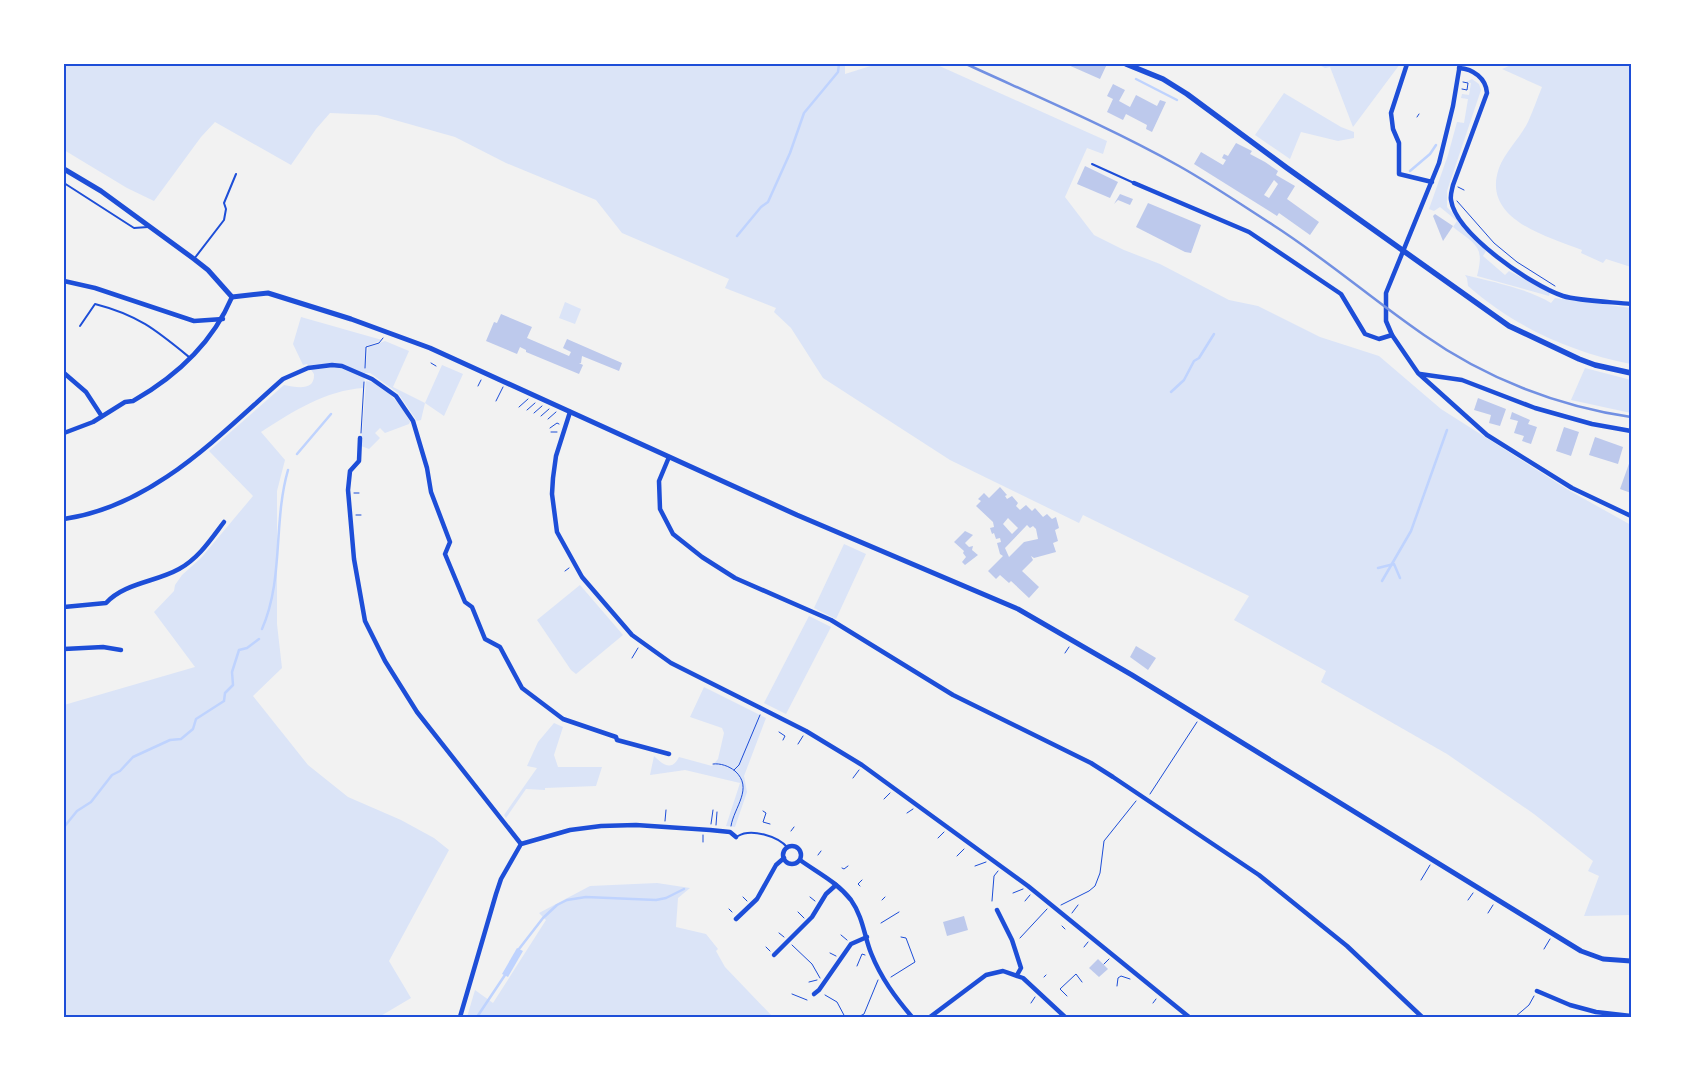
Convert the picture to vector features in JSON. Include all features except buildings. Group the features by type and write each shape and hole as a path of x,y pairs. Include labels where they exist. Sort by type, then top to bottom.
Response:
{"main road":[{"path":"1126,64 1163,79 1187,94 1493,317 1533,339 1594,365 1631,373"}],"street":[{"path":"1408,64 1392,113 1393,129 1399,143 1399,174 1432,182"},
{"path":"1631,304 1563,296 1515,272 1469,229 1451,201 1453,185 1487,93 1481,79 1470,70 1459,66 1445,143 1432,182 1386,293 1386,321 1392,335 1418,374 1487,435 1572,488 1631,516"},
{"path":"64,169 101,191 194,259 232,297"},
{"path":"1134,183 1249,232 1341,294 1365,334 1379,340 1392,335"},
{"path":"64,280 96,288 194,321 223,319"},
{"path":"232,297 268,293 377,328 484,372 669,457 1018,609 1200,717 1553,934 1594,957 1631,961"},
{"path":"64,434 93,422 101,415 141,396 177,372 191,359 223,319 232,297"},
{"path":"64,519 111,506 174,474 283,379 297,372 332,365 342,366 365,376 389,390 410,415 427,468 430,492 450,542 445,554 450,568 465,602 472,607 485,639 500,647 522,688 563,719 616,737 617,740 669,754"},
{"path":"64,373 86,392 101,415"},
{"path":"1418,374 1462,380 1534,408 1592,424 1631,432"},
{"path":"570,412 556,456 553,478 552,494 557,532 582,578 623,626 641,643 686,672 806,731 862,765 1028,886 1189,1017"},
{"path":"360,438 358,461 350,471 348,490 354,559 365,622 385,661 417,712 521,844"},
{"path":"669,457 660,481 660,509 673,534 702,557 735,578 831,620 917,672 926,680 978,709 1091,763 1259,875 1347,946 1422,1017"},
{"path":"64,607 106,603 114,594 178,570 200,553 224,522"},
{"path":"64,649 103,647 120,650"},
{"path":"460,1017 501,879 521,844 580,828 636,825 730,832 736,837"},
{"path":"736,919 757,898 776,865 784,858 784,852 788,848 798,848 801,854 800,860"},
{"path":"784,858 792,864 800,860"},
{"path":"800,860 836,885 852,902 867,937 873,958 884,981 912,1017"},
{"path":"774,955 812,917 826,894 836,885"},
{"path":"996,910 1012,940 1021,968 1017,975"},
{"path":"814,994 819,990 852,944 867,937"},
{"path":"930,1017 986,976 1003,971 1017,975 1065,1017"},
{"path":"1537,991 1570,1005 1596,1012 1631,1016"}],"lane":[{"path":"1092,164 1134,183"},
{"path":"194,259 224,220 226,209 224,203 236,174"},
{"path":"64,183 134,228 148,226"},
{"path":"80,326 95,304 123,311 158,332 191,359"},
{"path":"736,837 748,833 767,836 779,840 788,848"}],"path":[{"path":"1456,88 1467,90 1468,83 1457,81"},
{"path":"1451,201 1459,201 1484,234 1517,262 1556,285 1555,292"},
{"path":"360,438 366,346 383,340"},
{"path":"430,363 436,366"},
{"path":"478,386 484,372"},
{"path":"496,401 505,382"},
{"path":"520,407 525,403"},
{"path":"526,410 532,406"},
{"path":"534,413 539,409"},
{"path":"541,416 547,412"},
{"path":"548,419 554,415"},
{"path":"550,428 557,423"},
{"path":"551,432 556,432"},
{"path":"632,658 641,643"},
{"path":"734,770 738,766 763,709"},
{"path":"1146,800 1200,717"},
{"path":"798,744 806,731"},
{"path":"779,732 785,736 783,740"},
{"path":"713,764 727,766 734,770 740,777 744,787 734,814 730,832"},
{"path":"853,778 862,765"},
{"path":"884,799 894,788"},
{"path":"1061,905 1095,886 1100,873 1104,841 1139,796"},
{"path":"665,827 666,810"},
{"path":"712,810 713,830"},
{"path":"763,811 766,813 762,821 770,824"},
{"path":"713,830 717,819 717,812"},
{"path":"712,818 717,819"},
{"path":"791,831 794,827"},
{"path":"957,856 971,844"},
{"path":"818,855 821,851"},
{"path":"975,866 986,862 990,858"},
{"path":"1421,880 1433,860"},
{"path":"842,868 844,870 848,866"},
{"path":"992,901 994,876 1001,866"},
{"path":"860,886 858,884 862,880"},
{"path":"1013,893 1028,886"},
{"path":"1468,900 1472,895"},
{"path":"882,900 885,897"},
{"path":"1012,940 1022,937 1051,904"},
{"path":"1068,918 1078,905"},
{"path":"1488,913 1492,908"},
{"path":"881,923 900,912"},
{"path":"1062,926 1065,929"},
{"path":"1544,949 1553,934"},
{"path":"884,981 915,962 906,938 902,937"},
{"path":"789,940 812,964 820,979"},
{"path":"908,951 912,950"},
{"path":"858,966 862,954 873,958"},
{"path":"858,1017 864,1014 880,973"},
{"path":"1067,996 1060,989 1076,974 1082,982"},
{"path":"1117,986 1122,976 1130,979"},
{"path":"819,990 837,1002 845,1017"},
{"path":"1515,1017 1529,1005 1537,991"},
{"path":"792,994 807,1000"},
{"path":"866,996 871,998"}],"shaded area":[{"path":"64,64 845,64 845,74 877,64 935,64 1107,141 1103,154 1087,148 1065,197 1094,235 1124,250 1160,264 1229,300 1258,306 1320,337 1379,356 1441,409 1570,491 1631,525 1631,915 1584,916 1599,876 1588,871 1593,861 1534,814 1447,754 1321,682 1326,671 1234,620 1249,596 1083,515 1079,523 950,460 823,378 791,328 774,312 776,308 725,288 729,279 622,233 596,200 506,163 455,137 377,115 330,113 316,129 291,165 215,122 201,137 154,201 127,188 64,150"},
{"path":"1318,64 1400,64 1353,127 1330,67 1325,68"},
{"path":"1505,64 1631,64 1631,267 1606,259 1603,263 1581,253 1582,250 1535,231 1520,223 1508,213 1499,200 1496,186 1499,168 1528,122 1542,87 1502,69 1509,66"},
{"path":"1472,79 1479,84 1481,90 1447,191 1447,207 1486,251 1483,256 1505,275 1509,271 1550,293 1549,296 1477,276 1480,258 1477,247 1453,227 1457,221 1440,207 1434,211 1429,209 1448,155 1457,122 1464,123 1468,99 1461,98 1462,94 1469,95 1471,83 1466,82"},
{"path":"1284,93 1341,127 1354,132 1354,138 1338,141 1301,132 1290,159 1255,135"},
{"path":"1465,275 1522,290 1551,303 1555,298 1631,308 1631,364 1586,353 1524,326 1486,301 1468,286"},
{"path":"565,302 581,309 575,324 559,318"},
{"path":"301,317 382,340 367,346 366,365 368,347 385,341 409,351 393,387 425,403 421,420 417,421 398,393 370,373 365,373 364,388 336,393 310,403 261,432 285,460 277,491 277,624 282,668 253,696 308,765 348,797 401,820 434,838 449,850 389,961 411,998 379,1017 64,1017 64,705 195,667 154,612 174,591 175,585 182,575 201,558 253,496 209,451 284,385 304,387 311,384 313,380 314,374 307,364 303,365 293,344"},
{"path":"442,365 463,374 444,416 425,403"},
{"path":"1585,368 1631,380 1631,413 1571,400"},
{"path":"366,381 372,382 385,390 397,402 410,422 385,433 380,428 375,433 380,438 369,449 361,446"},
{"path":"844,544 866,554 836,619 814,608"},
{"path":"580,585 623,635 576,674 571,670 537,620"},
{"path":"809,616 831,627 786,714 764,703"},
{"path":"704,687 766,718 744,776 747,792 735,827 726,826 740,783 685,770 650,775 654,756 660,762 667,765 676,762 679,757 712,766 718,759 724,733 722,728 690,717"},
{"path":"554,723 563,727 554,755 558,767 602,767 596,786 545,788 545,790 526,789 506,818 504,815 537,768 527,766 538,742"},
{"path":"657,883 690,888 678,898 676,927 706,934 718,949 716,951 725,967 773,1017 467,1017 475,990 493,1003 546,920 539,913 590,886"}],"water":[{"path":"517,948 523,951 508,977 502,974"}],"waterway":[{"path":"737,236 761,207 768,202 790,153 804,113 838,72 839,64"},
{"path":"1136,79 1177,100"},
{"path":"1410,171 1430,154 1436,145"},
{"path":"1171,392 1184,380 1194,361 1199,358 1214,334"},
{"path":"297,454 331,414"},
{"path":"1382,581 1411,531 1447,430"},
{"path":"262,629 269,610 273,590 283,490 288,470"},
{"path":"1378,568 1394,564 1400,578"},
{"path":"64,827 77,811 91,802 112,775 120,771 133,757 170,740 181,739 193,729 196,719 224,701 225,693 233,685 232,672 239,650 247,648 259,639"},
{"path":"519,949 543,918 557,905 567,900 586,897 656,900 666,898 684,889"},
{"path":"477,1017 505,975"}],"railway":[{"path":"966,64 1101,126 1191,173 1293,238 1424,335 1472,364 1497,377 1549,398 1576,406 1631,417"}]}
